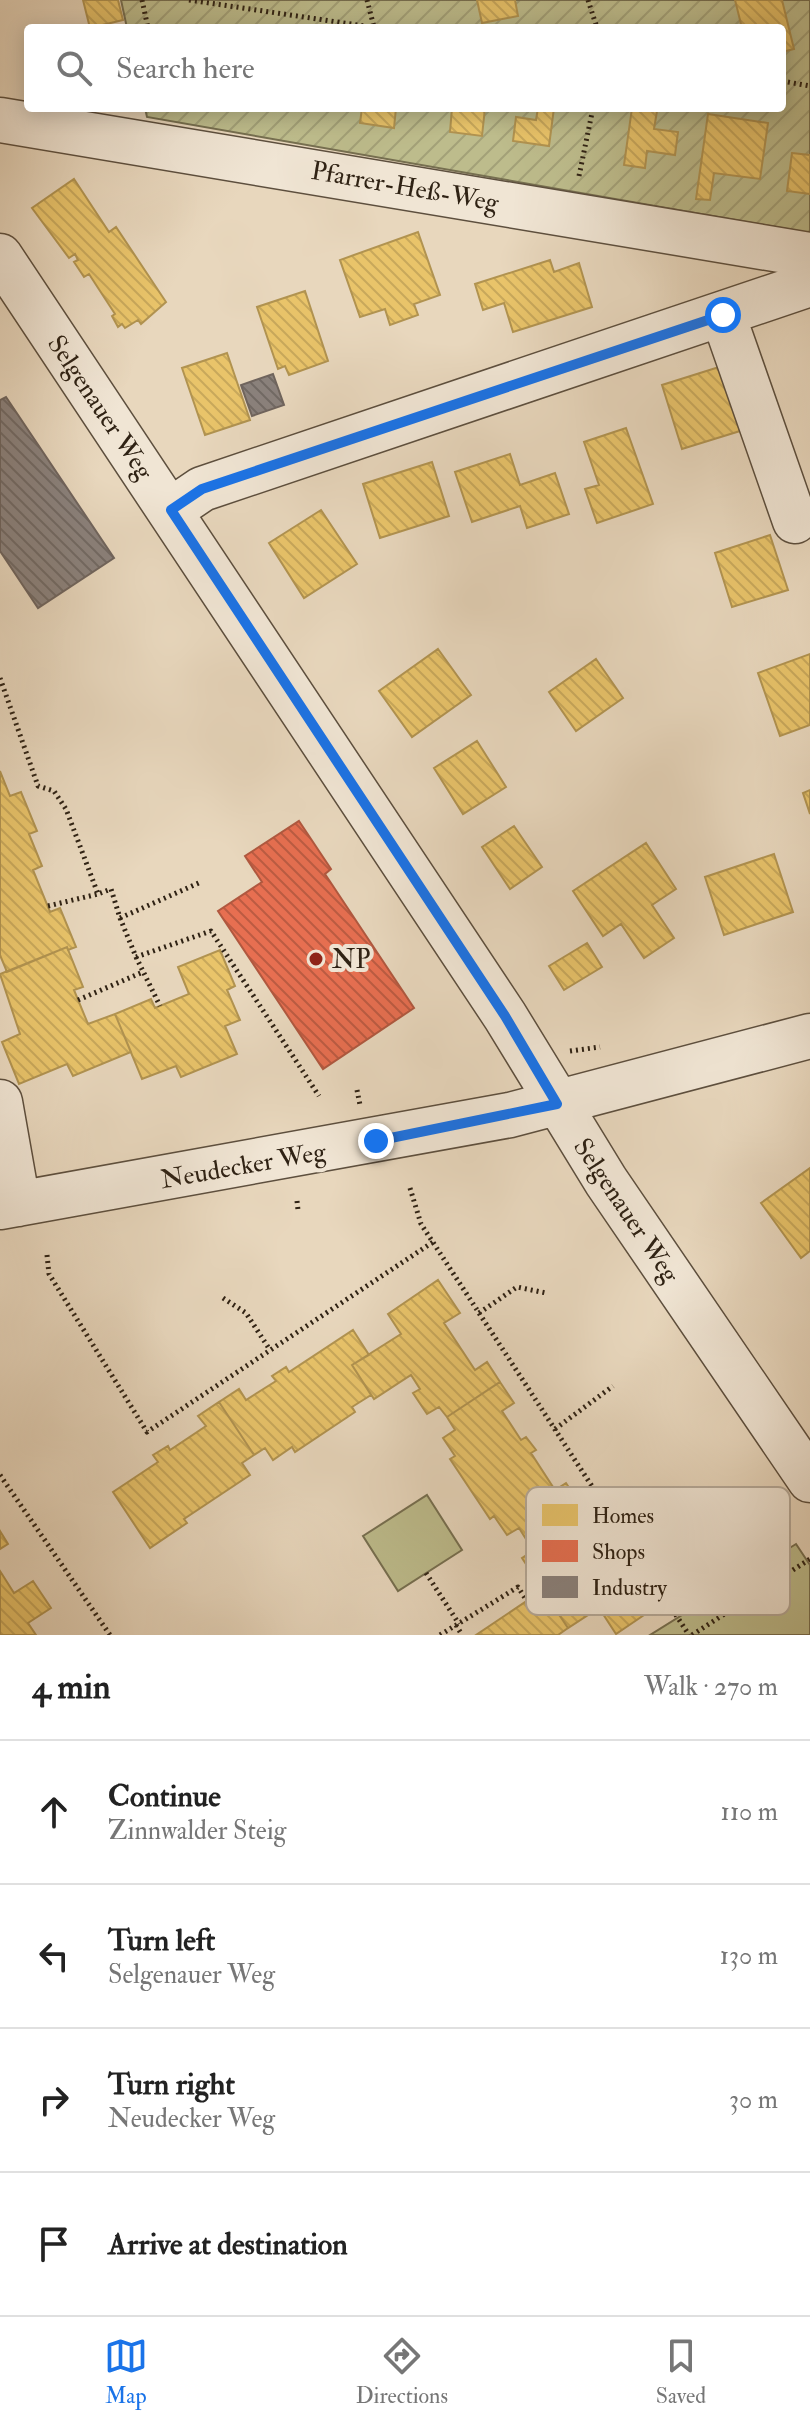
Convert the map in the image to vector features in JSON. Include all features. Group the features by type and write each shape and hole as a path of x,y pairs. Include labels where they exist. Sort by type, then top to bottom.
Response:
{"street":[{"name":"Pfarrer-Heß-Weg","path":"0,120 810,255"},
{"name":"Selgenauer Weg","path":"0,256 505,1016 557,1104 810,1480"},
{"path":"171,510 202,489 810,284"},
{"path":"723,315 795,521"},
{"name":"Neudecker Weg","path":"9,1205 376,1141 557,1104 810,1036"},
{"path":"0,1102 9,1205"}],"path":[{"path":"142,0 147,24"},
{"path":"189,0 349,24"},
{"path":"367,0 375,24"},
{"path":"588,0 596,24"},
{"path":"786,82 810,86"},
{"path":"578,181 592,112"},
{"path":"0,678 38,786 54,791 66,809 98,894"},
{"path":"120,918 201,882"},
{"path":"48,906 111,889 136,957 160,1006"},
{"path":"136,957 211,931 319,1096"},
{"path":"78,1000 143,972"},
{"path":"560,1052 602,1046"},
{"path":"357,1090 360,1106"},
{"path":"410,1188 421,1224 593,1487"},
{"path":"297,1201 298,1210"},
{"path":"47,1255 49,1274 147,1432 433,1242"},
{"path":"479,1313 517,1287 546,1293"},
{"path":"223,1298 246,1313 270,1350"},
{"path":"555,1429 613,1386"},
{"path":"0,1475 110,1635"},
{"path":"790,1572 810,1559"},
{"path":"426,1573 462,1635"},
{"path":"440,1635 518,1587 525,1598"},
{"path":"677,1615 690,1635 722,1615"}],"shaded area":[{"path":"121,0 810,0 810,233 147,117 146,112 786,112 786,24 126,24"},
{"path":"427,1495 462,1550 398,1591 363,1536"},
{"path":"796,1544 810,1565 810,1635 650,1635 682,1615 790,1615 790,1548"}],"building: Homes":[{"path":"83,0 118,0 123,20 89,24"},
{"path":"477,0 515,0 518,16 482,23"},
{"path":"735,0 782,0 794,49 786,51 786,24 741,24"},
{"path":"361,112 396,112 394,128 360,123"},
{"path":"452,112 485,112 482,136 450,132"},
{"path":"537,112 553,112 549,146 513,141 516,117 536,120"},
{"path":"631,112 657,112 654,129 678,132 675,155 647,151 645,168 624,165"},
{"path":"708,114 768,123 760,179 714,173 710,200 696,199"},
{"path":"792,153 810,155 810,194 787,191"},
{"path":"74,179 109,232 116,227 166,302 141,324 138,320 125,328 122,324 118,327 112,316 115,314 89,274 84,277 74,262 78,260 75,254 69,258 32,208"},
{"path":"418,232 440,295 414,304 418,315 390,325 385,309 360,317 340,260"},
{"path":"550,260 554,272 579,263 592,307 513,332 504,303 483,310 475,284"},
{"path":"305,291 328,361 289,375 285,366 278,369 257,307"},
{"path":"227,353 250,420 205,435 182,368"},
{"path":"719,367 740,431 682,449 662,385"},
{"path":"626,428 653,504 597,523 585,489 599,485 584,442"},
{"path":"510,454 520,485 555,473 569,514 527,528 520,506 472,522 455,472"},
{"path":"432,462 449,516 380,538 363,484"},
{"path":"321,510 357,564 304,598 269,543"},
{"path":"770,535 788,590 732,607 715,553"},
{"path":"438,649 471,695 412,737 379,691"},
{"path":"810,654 810,725 780,736 758,673"},
{"path":"596,659 623,698 576,731 549,692"},
{"path":"477,741 506,787 463,814 434,768"},
{"path":"0,771 10,796 21,792 37,831 29,834 42,866 33,870 50,912 60,908 76,947 68,950 67,947 7,972 0,955"},
{"path":"810,790 810,814 803,793"},
{"path":"514,826 542,867 510,889 482,847"},
{"path":"646,843 676,889 652,905 674,938 644,958 621,924 603,936 573,891"},
{"path":"774,854 793,912 724,935 705,877"},
{"path":"587,943 602,967 564,990 549,966"},
{"path":"67,947 83,987 74,990 88,1024 115,1014 131,1052 73,1076 67,1064 19,1084 2,1042 20,1034 0,974"},
{"path":"220,950 235,986 227,990 240,1020 225,1026 237,1054 181,1077 176,1066 142,1079 115,1014 151,999 155,1008 189,994 178,967"},
{"path":"810,1168 810,1251 801,1258 761,1203"},
{"path":"438,1280 460,1313 444,1323 475,1370 487,1362 500,1382 447,1417 439,1407 427,1414 413,1393 420,1389 411,1375 374,1399 352,1365 401,1334 388,1314"},
{"path":"353,1330 369,1355 352,1365 371,1395 352,1407 355,1412 295,1452 292,1447 273,1460 265,1448 254,1455 219,1402 239,1389 246,1400 276,1381 272,1376 286,1367 289,1372"},
{"path":"500,1382 514,1403 502,1411 521,1440 526,1437 536,1450 531,1453 553,1487 526,1487 526,1539 519,1528 507,1535 494,1516 490,1519 450,1459 455,1456 443,1438 455,1430 447,1417"},
{"path":"219,1402 254,1455 242,1463 250,1475 184,1519 187,1523 150,1548 113,1492 158,1462 153,1455 168,1446 170,1450 206,1426 198,1416"},
{"path":"0,1531 8,1544 0,1549"},
{"path":"0,1571 14,1593 33,1581 51,1608 28,1623 36,1635 0,1635"},
{"path":"526,1601 526,1615 559,1615 568,1628 558,1635 476,1635"},
{"path":"559,1615 588,1615 568,1628"},
{"path":"604,1615 644,1615 616,1634"}],"building: Shops":[{"name":"NP","path":"299,821 331,869 325,874 414,1008 323,1069 218,911 262,882 245,856"}],"building: Industry":[{"path":"273,374 284,405 252,416 241,385"},
{"path":"6,397 114,558 38,608 0,551 0,400"}],"place":[{"name":"NP","path":"316,959"}],"route":[{"path":"376,1141 557,1104 505,1016 171,510 202,489 723,315"}]}
